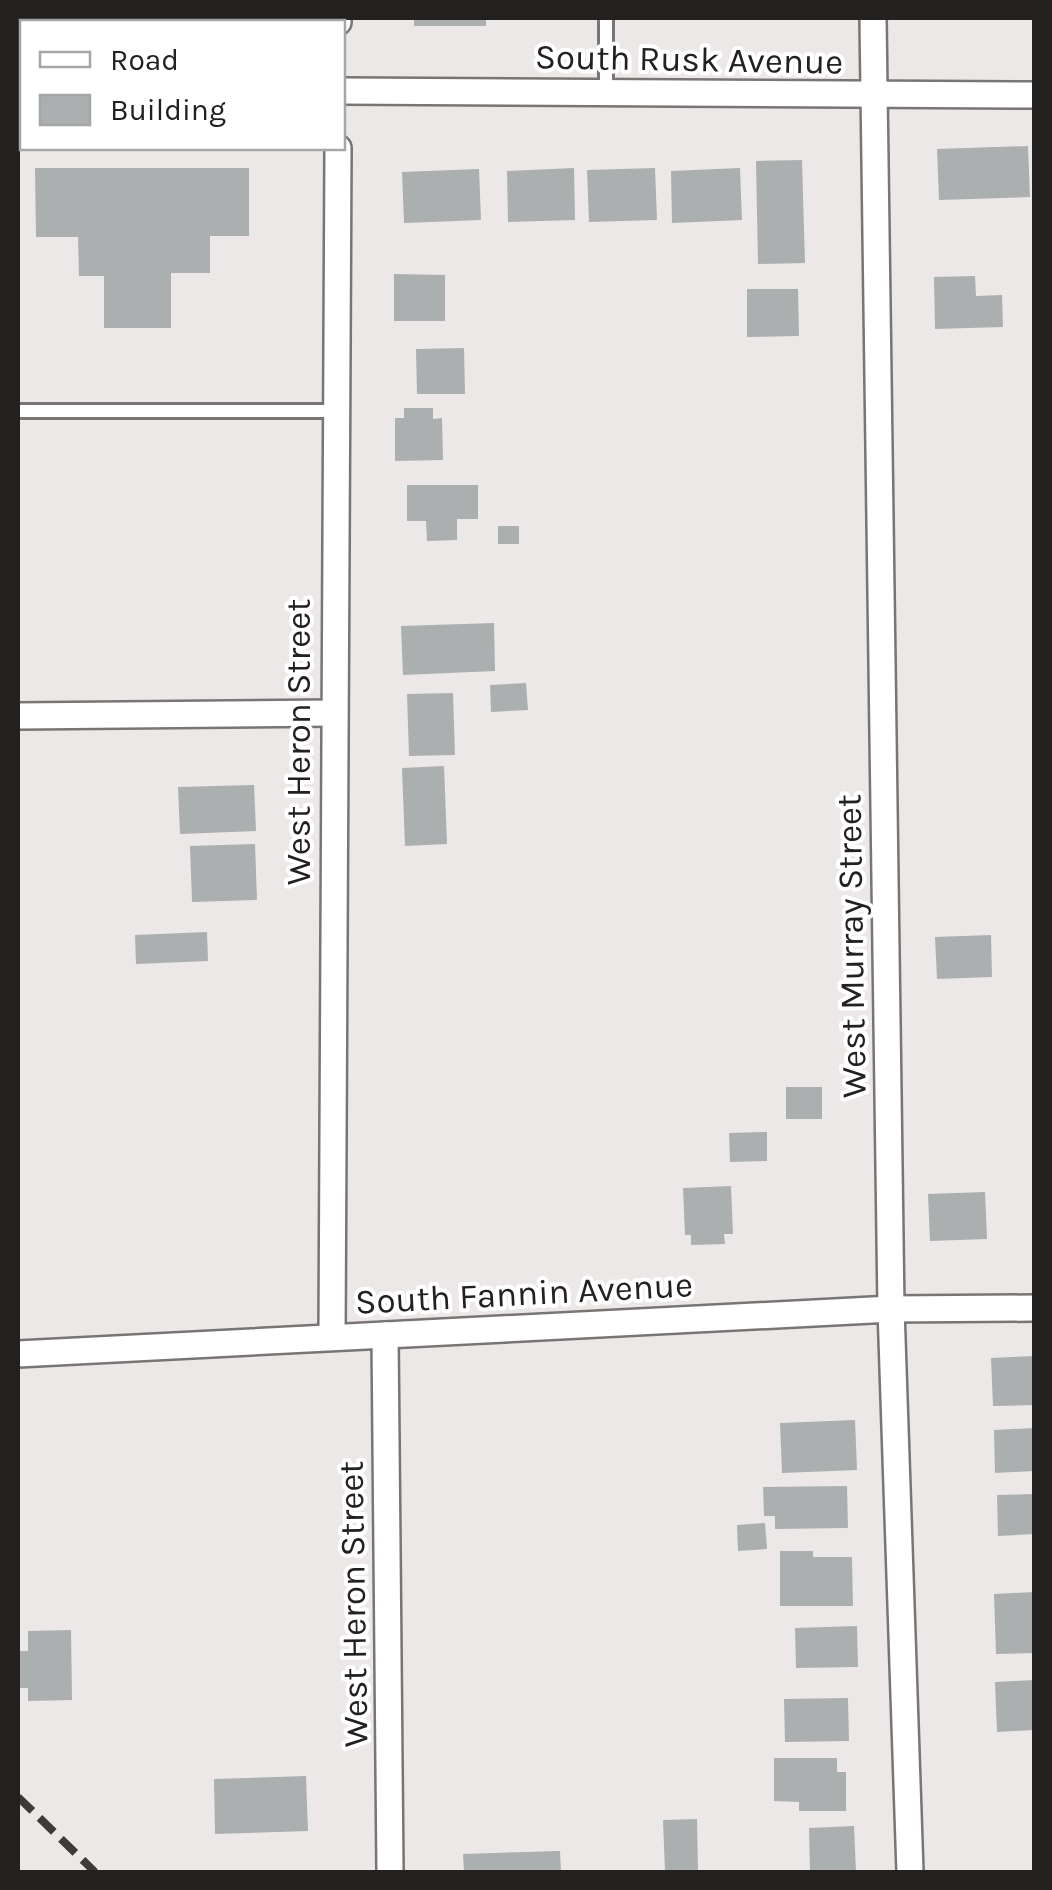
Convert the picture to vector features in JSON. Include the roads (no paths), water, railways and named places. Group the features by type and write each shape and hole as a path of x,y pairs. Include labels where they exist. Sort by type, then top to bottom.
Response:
{"street":[{"name":"West Murray Street","path":"873,18 891,1309 910,1872"},
{"name":"South Rusk Avenue","path":"345,91 1034,95"},
{"name":"West Heron Street","path":"332,1337 338,150"},
{"path":"18,716 333,714"},
{"name":"South Fannin Avenue","path":"18,1354 891,1309 1034,1308"},
{"name":"West Heron Street","path":"385,1336 390,1872"}],"lane":[{"path":"606,18 606,93"},
{"path":"18,411 335,411"}],"railway":[{"path":"18,1797 95,1872"}]}
